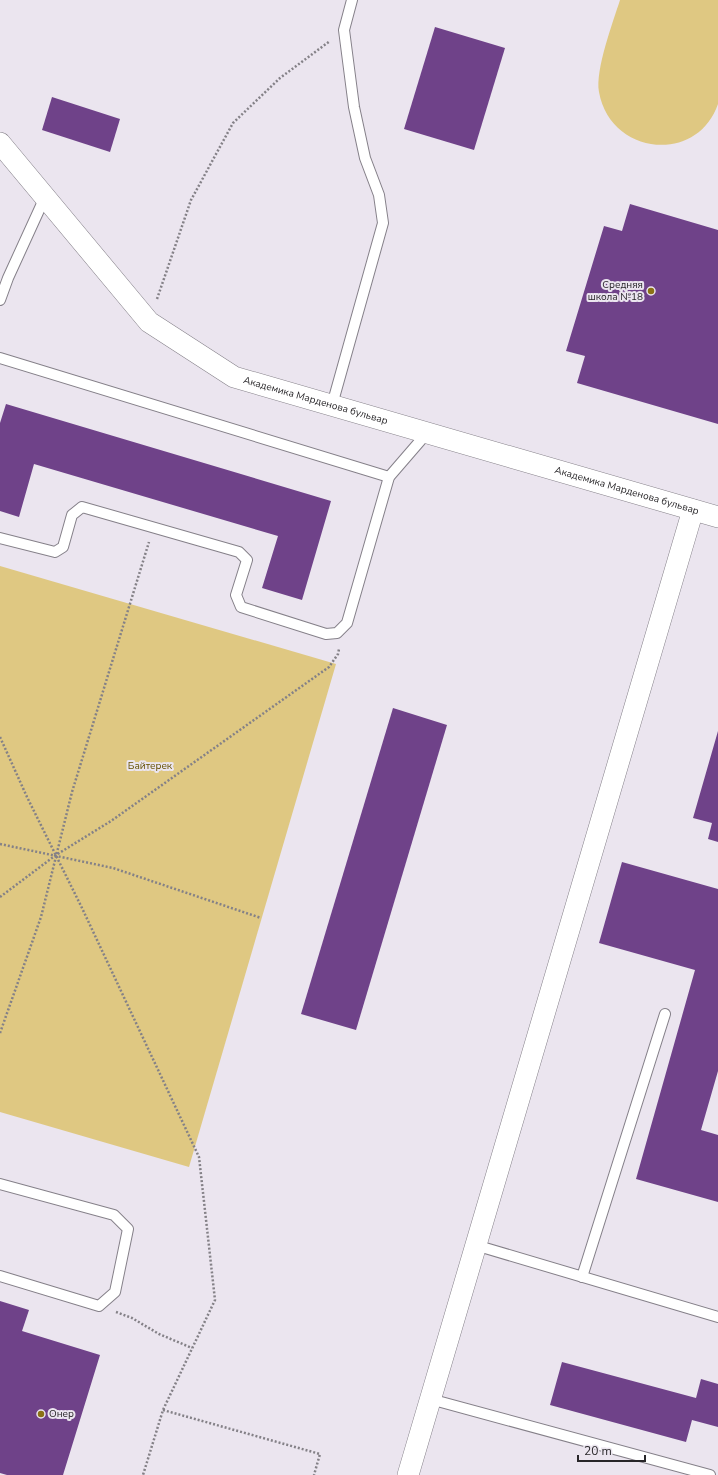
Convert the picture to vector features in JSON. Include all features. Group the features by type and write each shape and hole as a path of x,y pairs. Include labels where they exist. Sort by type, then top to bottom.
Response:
{"street":[{"name":"Академика Марденова бульвар","path":"0,143 149,322 234,377 718,517"},
{"path":"408,1475 693,510"}],"lane":[{"path":"332,405 383,223 379,195 365,158 354,108 344,30 352,0"},
{"path":"0,300 8,278 45,197"},
{"path":"0,358 389,477"},
{"path":"0,538 54,552 63,547 72,515 82,507 239,552 247,560 236,595 241,607 326,634 337,633 347,623 389,477 427,433"},
{"path":"582,1277 665,1014"},
{"path":"0,1184 114,1215 128,1229 115,1292 99,1306 0,1276"},
{"path":"475,1245 718,1317"},
{"path":"430,1399 710,1475"}],"path":[{"path":"149,322 191,200 233,123 280,78 344,30"},
{"path":"0,1033 40,916 72,792 154,528"},
{"path":"0,897 56,855 111,821 329,667 338,654 340,643 337,633"},
{"path":"0,737 198,1157 215,1300 163,1410 143,1475"},
{"path":"0,844 113,868 262,918"},
{"path":"99,1306 132,1318 159,1334 192,1348"},
{"path":"163,1410 320,1454 314,1475"}],"green space":[{"path":"620,0 718,0 718,104 707,124 692,137 674,144 655,144 636,140 619,129 606,113 599,92 598,83 605,46"},
{"name":"Байтерек","path":"0,566 336,664 189,1167 0,1112"}],"building":[{"path":"435,27 505,48 474,150 404,129"},
{"path":"52,97 120,119 110,152 42,130"},
{"name":"Средняя школа №18","path":"630,204 718,230 718,424 577,383 585,356 566,351 604,226 622,231"},
{"path":"6,404 331,501 302,600 262,588 278,536 34,464 19,517 0,511 0,423"},
{"path":"393,708 447,725 356,1030 301,1014"},
{"path":"718,731 718,842 708,839 712,823 693,818"},
{"path":"622,862 718,889 718,1071 701,1130 718,1135 718,1202 636,1179 695,970 599,943"},
{"name":"Онер","path":"0,1301 29,1310 22,1331 100,1355 63,1475 7,1475 0,1473"},
{"path":"562,1362 696,1398 701,1379 718,1384 718,1427 692,1420 686,1442 550,1405"}],"place":[{"name":"Средняя школа №18","path":"651,291"},
{"name":"Онер","path":"41,1414"}]}
